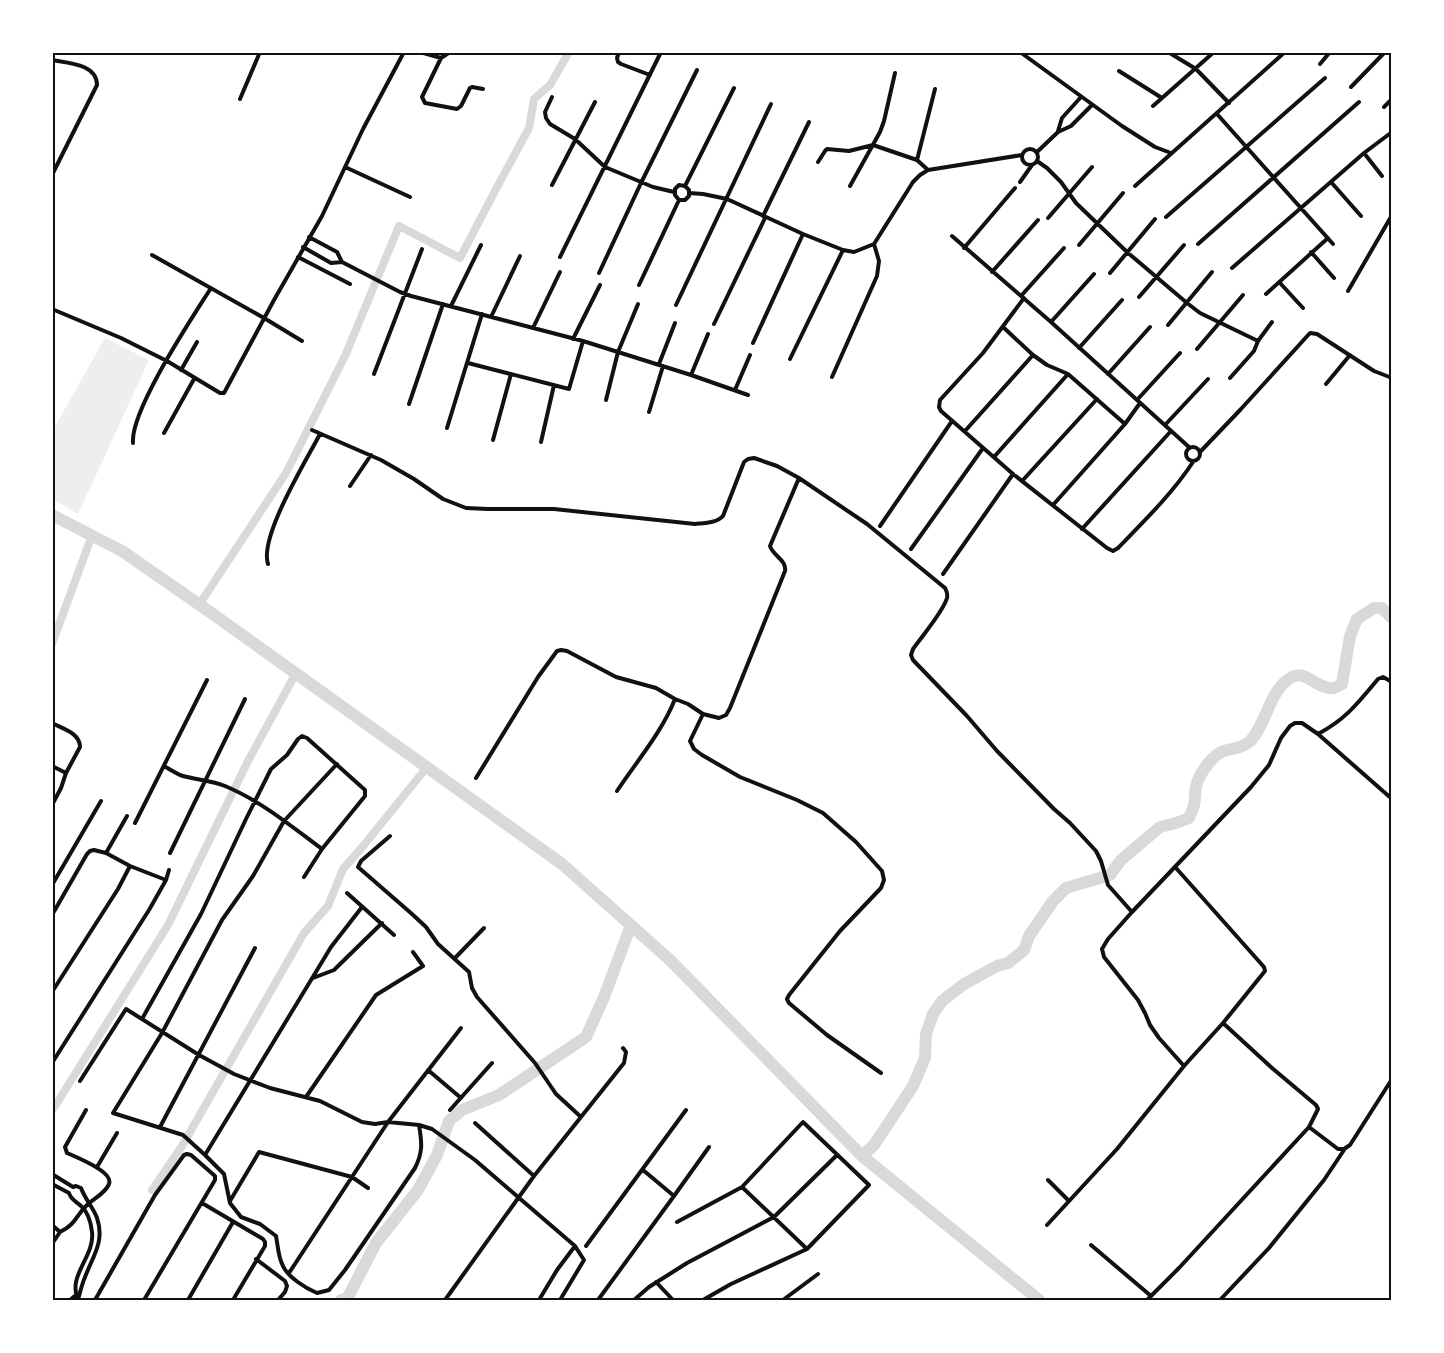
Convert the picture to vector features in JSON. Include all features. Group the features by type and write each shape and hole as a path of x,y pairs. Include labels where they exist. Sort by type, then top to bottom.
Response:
{"street":[{"path":"240,99 260,52"},
{"path":"52,309 98,327 167,361 194,379 224,393 322,216 375,104 404,52"},
{"path":"420,52 441,58"},
{"path":"450,52 441,58 422,97 425,103 457,109 461,106 470,88 483,89"},
{"path":"619,52 618,62 650,75"},
{"path":"560,257 661,52"},
{"path":"1020,52 1092,105 1155,147 1172,153"},
{"path":"1168,52 1196,69 1229,103"},
{"path":"1153,106 1214,52"},
{"path":"1135,186 1285,52"},
{"path":"1320,64 1330,52"},
{"path":"1351,87 1388,53"},
{"path":"52,60 88,69 97,79 97,85 52,175"},
{"path":"599,273 697,70"},
{"path":"1119,71 1162,98"},
{"path":"850,186 884,122 895,73"},
{"path":"1166,217 1325,78"},
{"path":"685,186 734,88"},
{"path":"917,160 936,89"},
{"path":"552,97 545,112 550,124 575,139 605,166 653,188 674,192"},
{"path":"1058,132 1062,118 1081,97"},
{"path":"1384,107 1392,99"},
{"path":"552,185 595,102"},
{"path":"1198,244 1359,102"},
{"path":"676,305 771,104"},
{"path":"1037,152 1058,132 1071,126 1092,105"},
{"path":"1217,114 1333,244"},
{"path":"714,324 809,122"},
{"path":"1232,268 1364,153 1392,132"},
{"path":"818,162 827,149 849,152 873,145 917,160 928,170"},
{"path":"689,193 727,199 803,234 854,252 874,244 913,182 920,174 928,170 1022,155 1031,148 1037,152 1037,161"},
{"path":"1364,153 1382,176"},
{"path":"1022,155 1026,164 1032,164"},
{"path":"1020,182 1032,164 1037,161"},
{"path":"1037,161 1061,182 1076,203 1127,252 1187,303 1200,313 1258,341"},
{"path":"345,167 410,198"},
{"path":"1048,218 1092,167"},
{"path":"1331,182 1361,216"},
{"path":"685,186 676,187 674,192 676,198 685,200 689,193"},
{"path":"685,186 689,193"},
{"path":"964,248 1015,188"},
{"path":"1079,245 1123,194"},
{"path":"639,285 679,200"},
{"path":"1348,291 1392,215"},
{"path":"1110,273 1155,219"},
{"path":"992,272 1038,220"},
{"path":"753,343 803,234"},
{"path":"952,236 1190,448 1196,448 1200,452"},
{"path":"309,237 337,252 342,262"},
{"path":"1266,294 1328,238"},
{"path":"832,377 877,276 879,261 874,244"},
{"path":"451,306 481,245"},
{"path":"1139,297 1184,245"},
{"path":"303,247 331,262 342,262 404,293 583,341 748,394"},
{"path":"1064,248 1022,297 983,353 940,400 939,407 940,411 1013,474 1113,551 1174,488 1193,462 1199,458 1200,452 1310,333 1317,334 1374,371 1392,378"},
{"path":"374,374 422,249"},
{"path":"790,359 843,250"},
{"path":"1311,252 1334,278"},
{"path":"152,255 302,341"},
{"path":"491,317 520,256"},
{"path":"298,257 350,284"},
{"path":"533,328 560,272"},
{"path":"1168,325 1212,272"},
{"path":"1051,322 1094,274"},
{"path":"1280,283 1303,308"},
{"path":"573,339 600,285"},
{"path":"133,443 134,430 148,394 211,288"},
{"path":"1197,349 1243,294"},
{"path":"1079,348 1122,300"},
{"path":"409,404 443,304"},
{"path":"606,400 618,352 638,304"},
{"path":"447,428 482,314"},
{"path":"1230,378 1254,351 1258,341 1272,322"},
{"path":"649,412 675,323"},
{"path":"1003,327 1033,355 1068,374 1125,424"},
{"path":"1108,374 1150,327"},
{"path":"691,375 708,334"},
{"path":"468,363 569,388 583,341"},
{"path":"181,370 197,342"},
{"path":"1053,505 1125,424 1139,402 1180,353"},
{"path":"735,390 750,355"},
{"path":"965,431 1033,355"},
{"path":"1326,384 1350,355"},
{"path":"493,440 511,374"},
{"path":"994,457 1068,374"},
{"path":"164,433 194,379"},
{"path":"1165,425 1208,379"},
{"path":"542,442 554,385"},
{"path":"1023,481 1097,399"},
{"path":"880,526 952,421"},
{"path":"312,430 371,455 414,479 443,499 466,508 554,509 695,524 720,520 744,462 748,459 754,458 777,466 798,478 867,524 945,588 947,597 913,649 911,655 913,660 997,751 1096,851 1108,885 1132,912"},
{"path":"1082,529 1171,430"},
{"path":"268,564 267,549 276,519 321,433"},
{"path":"911,549 982,448"},
{"path":"1190,448 1186,452 1186,457 1193,462"},
{"path":"350,486 371,455"},
{"path":"944,574 1013,474"},
{"path":"476,778 538,676 557,651 567,651 616,677 656,688 688,704 702,714 719,718 726,715 786,567 772,552 770,546 798,478"},
{"path":"1318,734 1349,713 1378,679 1383,677 1392,682"},
{"path":"135,824 207,680"},
{"path":"170,853 245,699"},
{"path":"617,791 654,738 675,699"},
{"path":"702,714 690,741 694,749 740,777 823,813 856,842 882,871 884,880 881,888 828,945 788,999 789,1003 827,1035 881,1072"},
{"path":"52,723 77,736 80,742 80,747 52,805"},
{"path":"1184,1066 1159,1038 1138,1000 1104,957 1102,949 1108,939 1261,775 1269,765 1281,738 1295,723 1302,723 1318,734 1392,799"},
{"path":"142,1019 201,914 271,769 287,755 302,736 365,790 365,796 322,849 304,877"},
{"path":"337,764 284,821 253,876 222,920 162,1033 113,1113 183,1135 224,1174 230,1203 241,1216 260,1224 276,1236 283,1267 304,1287 317,1293 329,1290 345,1270 415,1168 421,1156 422,1141 419,1125"},
{"path":"52,766 66,773"},
{"path":"164,766 177,774 224,786 255,801 322,849"},
{"path":"52,885 101,801"},
{"path":"106,853 126,816"},
{"path":"390,836 361,861 358,867 426,927 438,944 469,972 472,988 477,997 535,1063 556,1094 581,1117"},
{"path":"52,915 90,851 106,853 130,866 166,879"},
{"path":"52,992 118,889 130,866"},
{"path":"1047,1225 1117,1149 1265,970 1176,868"},
{"path":"52,1063 149,910 169,870"},
{"path":"347,893 394,934"},
{"path":"205,1155 331,947 362,907"},
{"path":"312,978 334,970 381,924"},
{"path":"455,958 484,928"},
{"path":"160,1127 255,948"},
{"path":"306,1097 376,995 423,966 414,952"},
{"path":"80,1081 126,1009 216,1065 249,1080 320,1101 362,1122 419,1125 432,1130 475,1160 575,1246 584,1260 560,1300"},
{"path":"1147,1300 1309,1128 1318,1109 1223,1023"},
{"path":"289,1273 388,1122 461,1028"},
{"path":"445,1300 534,1176 624,1062 626,1052 623,1048"},
{"path":"52,1051 58,1054"},
{"path":"450,1110 492,1063"},
{"path":"428,1070 461,1098"},
{"path":"1220,1300 1269,1248 1324,1180 1344,1149 1350,1145 1392,1079"},
{"path":"52,1244 60,1232 70,1227 84,1208 109,1186 111,1181 97,1167 65,1150 86,1110"},
{"path":"586,1246 686,1110"},
{"path":"676,1222 742,1187 803,1122 869,1185 807,1249 731,1284 703,1300"},
{"path":"475,1123 534,1176"},
{"path":"1309,1128 1336,1148 1344,1149"},
{"path":"97,1167 117,1133"},
{"path":"598,1300 709,1147"},
{"path":"230,1203 259,1152 352,1177 368,1188"},
{"path":"95,1300 155,1195 184,1155 191,1155 215,1176 214,1183 144,1300"},
{"path":"634,1300 656,1282 687,1263 774,1217 837,1155"},
{"path":"643,1170 674,1196"},
{"path":"52,1174 73,1187 81,1188 97,1219 100,1234 98,1250 84,1279 79,1300"},
{"path":"1048,1180 1069,1201"},
{"path":"52,1184 69,1193 70,1198 84,1208 90,1221 93,1234 91,1248 77,1277 76,1295 79,1300"},
{"path":"69,1193 73,1187"},
{"path":"742,1187 807,1249"},
{"path":"75,1200 81,1199 83,1194"},
{"path":"202,1203 265,1242 265,1246 233,1300"},
{"path":"188,1300 233,1222"},
{"path":"52,1225 60,1232"},
{"path":"1091,1245 1151,1296"},
{"path":"539,1300 575,1246"},
{"path":"256,1259 285,1281 287,1286 285,1292 278,1300"},
{"path":"783,1300 818,1275"},
{"path":"656,1282 673,1300"},
{"path":"70,1300 81,1290"}],"shaded area":[{"path":"105,338 149,360 78,514 53,499 53,430"}],"waterway":[{"path":"199,605 286,473 345,356 399,226 460,258 529,128 534,99 550,85 569,52"},
{"path":"52,515 122,551 562,864 670,960 862,1156 1039,1300"},
{"path":"52,644 92,535"},
{"path":"862,1156 874,1145 913,1086 925,1058 926,1034 933,1014 942,1001 964,984 997,966 1008,963 1024,950 1029,936 1053,901 1066,888 1110,875 1121,860 1160,827 1189,818 1194,805 1197,781 1206,766 1220,753 1249,742 1260,727 1273,699 1284,683 1297,675 1328,688 1342,684 1350,636 1357,619 1374,608 1382,608 1392,618"},
{"path":"52,1111 168,925 248,761 296,673"},
{"path":"152,1190 182,1146 304,933 328,906 343,869 427,767"},
{"path":"341,1300 347,1299 376,1243 418,1190 437,1155 449,1121 462,1110 499,1095 586,1037 631,925"}]}
